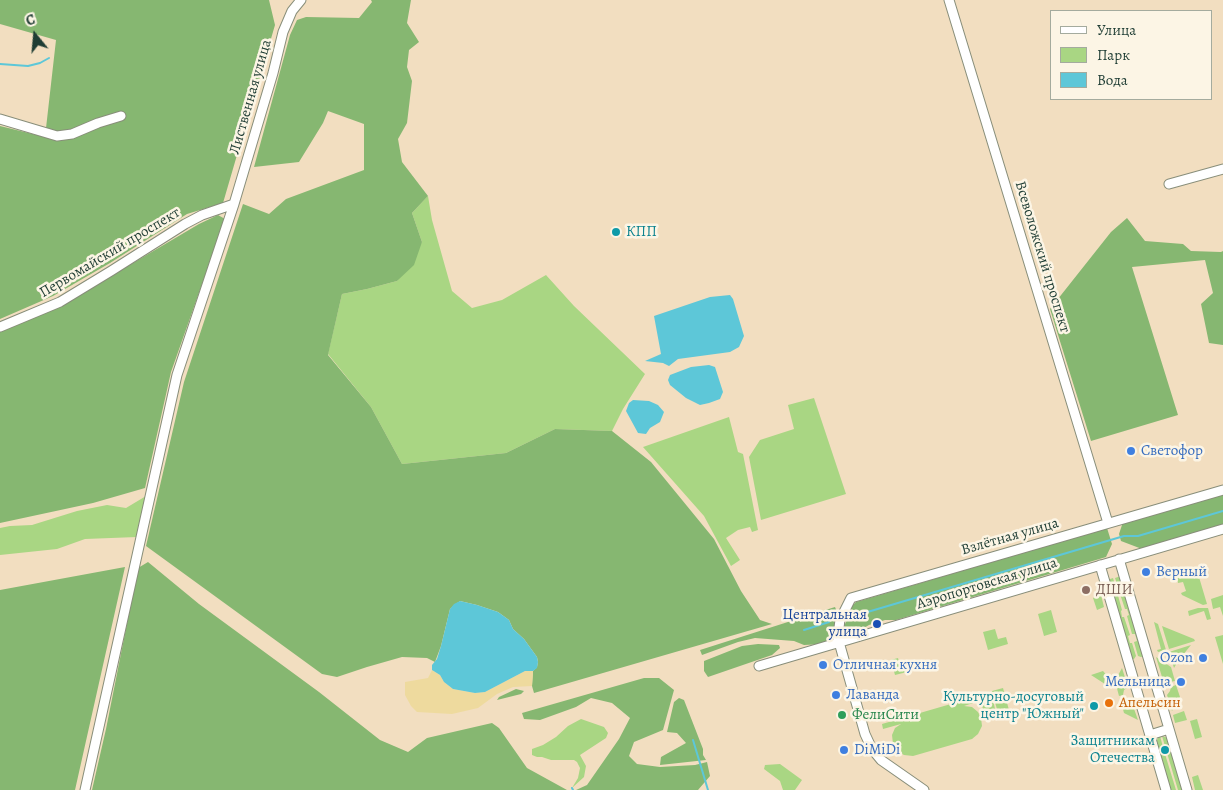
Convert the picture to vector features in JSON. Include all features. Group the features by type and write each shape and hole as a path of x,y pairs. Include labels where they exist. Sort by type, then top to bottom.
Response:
{"street":[{"name":"Лиственная улица","path":"85,790 178,375 234,204 273,73 283,32 292,11 301,0"},
{"name":"Всеволожский проспект","path":"949,0 1108,523"},
{"path":"0,119 57,136 72,134 121,116"},
{"path":"1169,184 1223,169"},
{"name":"Первомайский проспект","path":"0,327 60,302 185,224 202,215 234,204"},
{"name":"Взлётная улица","path":"838,642 840,620 851,598 1223,490"},
{"name":"Аэропортовская улица","path":"759,666 1223,529"},
{"path":"1119,559 1187,790"},
{"path":"1100,565 1166,790"},
{"path":"838,642 865,734 870,744 881,760 924,790"},
{"path":"1150,735 1169,729"}],"green space":[{"path":"0,0 269,0 275,25 223,203 187,214 110,263 53,296 0,319 0,126 45,137 56,40 0,24"},
{"path":"371,0 411,0 407,23 419,42 409,50 407,67 412,81 407,123 398,139 402,162 428,196 412,213 422,242 414,265 397,281 342,294 328,355 371,407 402,464 506,453 555,429 612,431 651,462 714,539 741,591 760,620 772,624 534,693 532,686 533,671 537,667 537,657 524,639 513,629 509,620 498,612 460,601 450,609 435,662 427,658 402,657 337,677 322,674 146,546 184,382 243,204 269,214 286,199 364,170 364,124 328,111 323,123 299,162 254,167 290,35 297,20 306,17 359,18 372,2"},
{"path":"428,196 432,220 452,291 472,308 502,300 546,275 574,306 645,374 623,409 612,431 555,429 506,453 402,464 371,407 328,354 342,294 397,281 422,242 412,213"},
{"path":"218,215 225,219 171,372 145,488 93,503 0,523 0,332 62,305 199,224"},
{"path":"1127,218 1145,241 1183,244 1191,251 1223,251 1223,345 1209,343 1201,304 1213,293 1205,260 1132,267 1178,415 1091,441 1050,309 1111,232"},
{"path":"814,398 846,494 761,520 749,457 760,440 794,429 788,405"},
{"path":"729,417 738,452 743,454 758,530 752,532 750,527 738,530 726,538 740,560 731,566 704,516 643,447"},
{"path":"1223,494 1223,525 1142,549 1121,541 1119,534 1123,522"},
{"path":"146,496 137,537 85,539 57,549 0,555 0,528 32,525 77,511 107,505 126,508"},
{"path":"1107,528 1112,544 1106,557 896,620 885,620 849,633 844,626 852,606 856,602"},
{"path":"148,562 199,604 319,692 380,740 408,752 427,738 492,723 499,728 527,768 567,790 92,790 138,568"},
{"path":"125,567 75,790 0,790 0,590"},
{"path":"1196,567 1207,604 1203,605 1182,595 1181,593 1186,591 1183,582 1178,583 1176,573"},
{"path":"1121,576 1145,656 1138,656 1134,642 1137,641 1135,634 1132,634 1127,616 1129,615 1119,591 1122,591 1120,584 1117,584 1115,578"},
{"path":"1113,578 1115,585 1113,586 1115,593 1117,592 1122,617 1124,617 1130,635 1128,636 1130,643 1132,643 1136,656 1131,660 1107,580"},
{"path":"1101,595 1104,607 1097,610 1093,598"},
{"path":"1223,595 1223,616 1220,607 1213,609 1211,599"},
{"path":"835,607 837,612 833,639 824,644 804,645 794,641 755,638 702,655 700,650"},
{"path":"1208,608 1211,619 1207,620 1204,611 1189,616 1188,611"},
{"path":"1051,610 1057,632 1044,636 1038,614"},
{"path":"1154,622 1158,624 1166,650 1158,652 1157,650 1161,649"},
{"path":"1162,626 1194,639 1195,641 1169,649"},
{"path":"995,629 998,639 1006,637 1008,644 988,650 983,632"},
{"path":"1223,635 1223,664 1215,637"},
{"path":"758,644 779,645 780,648 772,655 708,677 704,671 704,661 742,646"},
{"path":"1191,645 1178,661 1174,668 1169,652"},
{"path":"1156,657 1171,667 1175,681 1170,682 1162,677"},
{"path":"898,658 900,666 905,665 907,672 895,675 891,660"},
{"path":"1122,668 1128,687 1124,690 1123,695 1119,696 1115,681"},
{"path":"1103,671 1112,681 1108,686 1091,675"},
{"path":"644,678 659,678 674,690 663,730 634,742 629,756 637,764 660,767 695,765 707,762 710,776 698,790 576,790 587,785 619,739 630,718 612,703 591,698 576,707 540,720 524,719 522,713"},
{"path":"1176,685 1180,697 1172,711 1167,695 1171,687"},
{"path":"1003,688 1009,710 998,713 992,691"},
{"path":"516,689 524,691 521,694 497,700 499,697"},
{"path":"991,692 996,713 985,716 979,695"},
{"path":"975,697 976,702 964,706 972,707 981,718 982,726 978,734 972,739 913,756 904,755 897,751 893,744 892,735 895,728 901,724 883,729 882,724"},
{"path":"679,698 684,700 706,760 660,765 661,757 686,743 677,733 667,732 674,702"},
{"path":"1124,701 1128,705 1133,706 1138,720 1124,713 1121,702"},
{"path":"1184,711 1187,720 1175,723 1173,715"},
{"path":"581,719 604,727 608,733 606,738 580,755 586,766 584,777 572,788 578,778 580,768 577,762 574,760 551,760 537,757 532,755 532,749 543,745 568,726"},
{"path":"1197,719 1202,737 1195,739 1190,721"},
{"path":"1160,736 1163,747 1160,748 1162,754 1165,754 1176,790 1169,790 1155,742"},
{"path":"1162,736 1168,738 1184,790 1178,790 1167,753 1170,752 1168,746 1165,746"},
{"path":"780,764 802,780 795,790 783,790 780,781 764,769 765,765"},
{"path":"1198,775 1203,790 1195,790 1192,777"}],"sand":[{"path":"432,670 440,675 444,682 453,689 475,693 485,692 525,671 533,671 532,686 513,687 497,694 478,708 452,714 417,712 405,695 405,682 428,678"}],"water":[{"path":"730,295 733,299 744,336 739,347 730,352 678,359 669,366 663,363 645,361 661,354 654,316 710,297"},
{"path":"709,365 715,367 723,392 720,399 700,405 686,398 670,385 668,380 670,375 691,367"},
{"path":"633,400 649,401 658,405 664,412 660,422 650,428 646,434 638,433 626,411 629,403"},
{"path":"460,601 498,612 509,620 513,629 524,639 537,657 537,668 533,671 525,671 485,692 475,693 453,689 444,682 440,675 432,670 432,665 437,659 450,609"}],"waterway":[{"path":"0,64 28,66 49,58"},
{"path":"854,616 1124,536 1138,536 1223,511"},
{"path":"804,630 829,622"},
{"path":"693,740 708,790"}],"place":[{"name":"КПП","path":"616,232"},
{"name":"Светофор","path":"1131,451"},
{"name":"Верный","path":"1146,572"},
{"name":"ДШИ","path":"1086,590"},
{"name":"Центральная улица","path":"877,624"},
{"name":"Ozon","path":"1203,658"},
{"name":"Отличная кухня","path":"823,665"},
{"name":"Мельница","path":"1181,682"},
{"name":"Лаванда","path":"836,695"},
{"name":"Апельсин","path":"1109,703"},
{"name":"Культурно-досуговый центр \"Южный\"","path":"1094,706"},
{"name":"ФелиСити","path":"842,715"},
{"name":"DiMiDi","path":"844,750"},
{"name":"Защитникам Отечества","path":"1165,750"}]}
